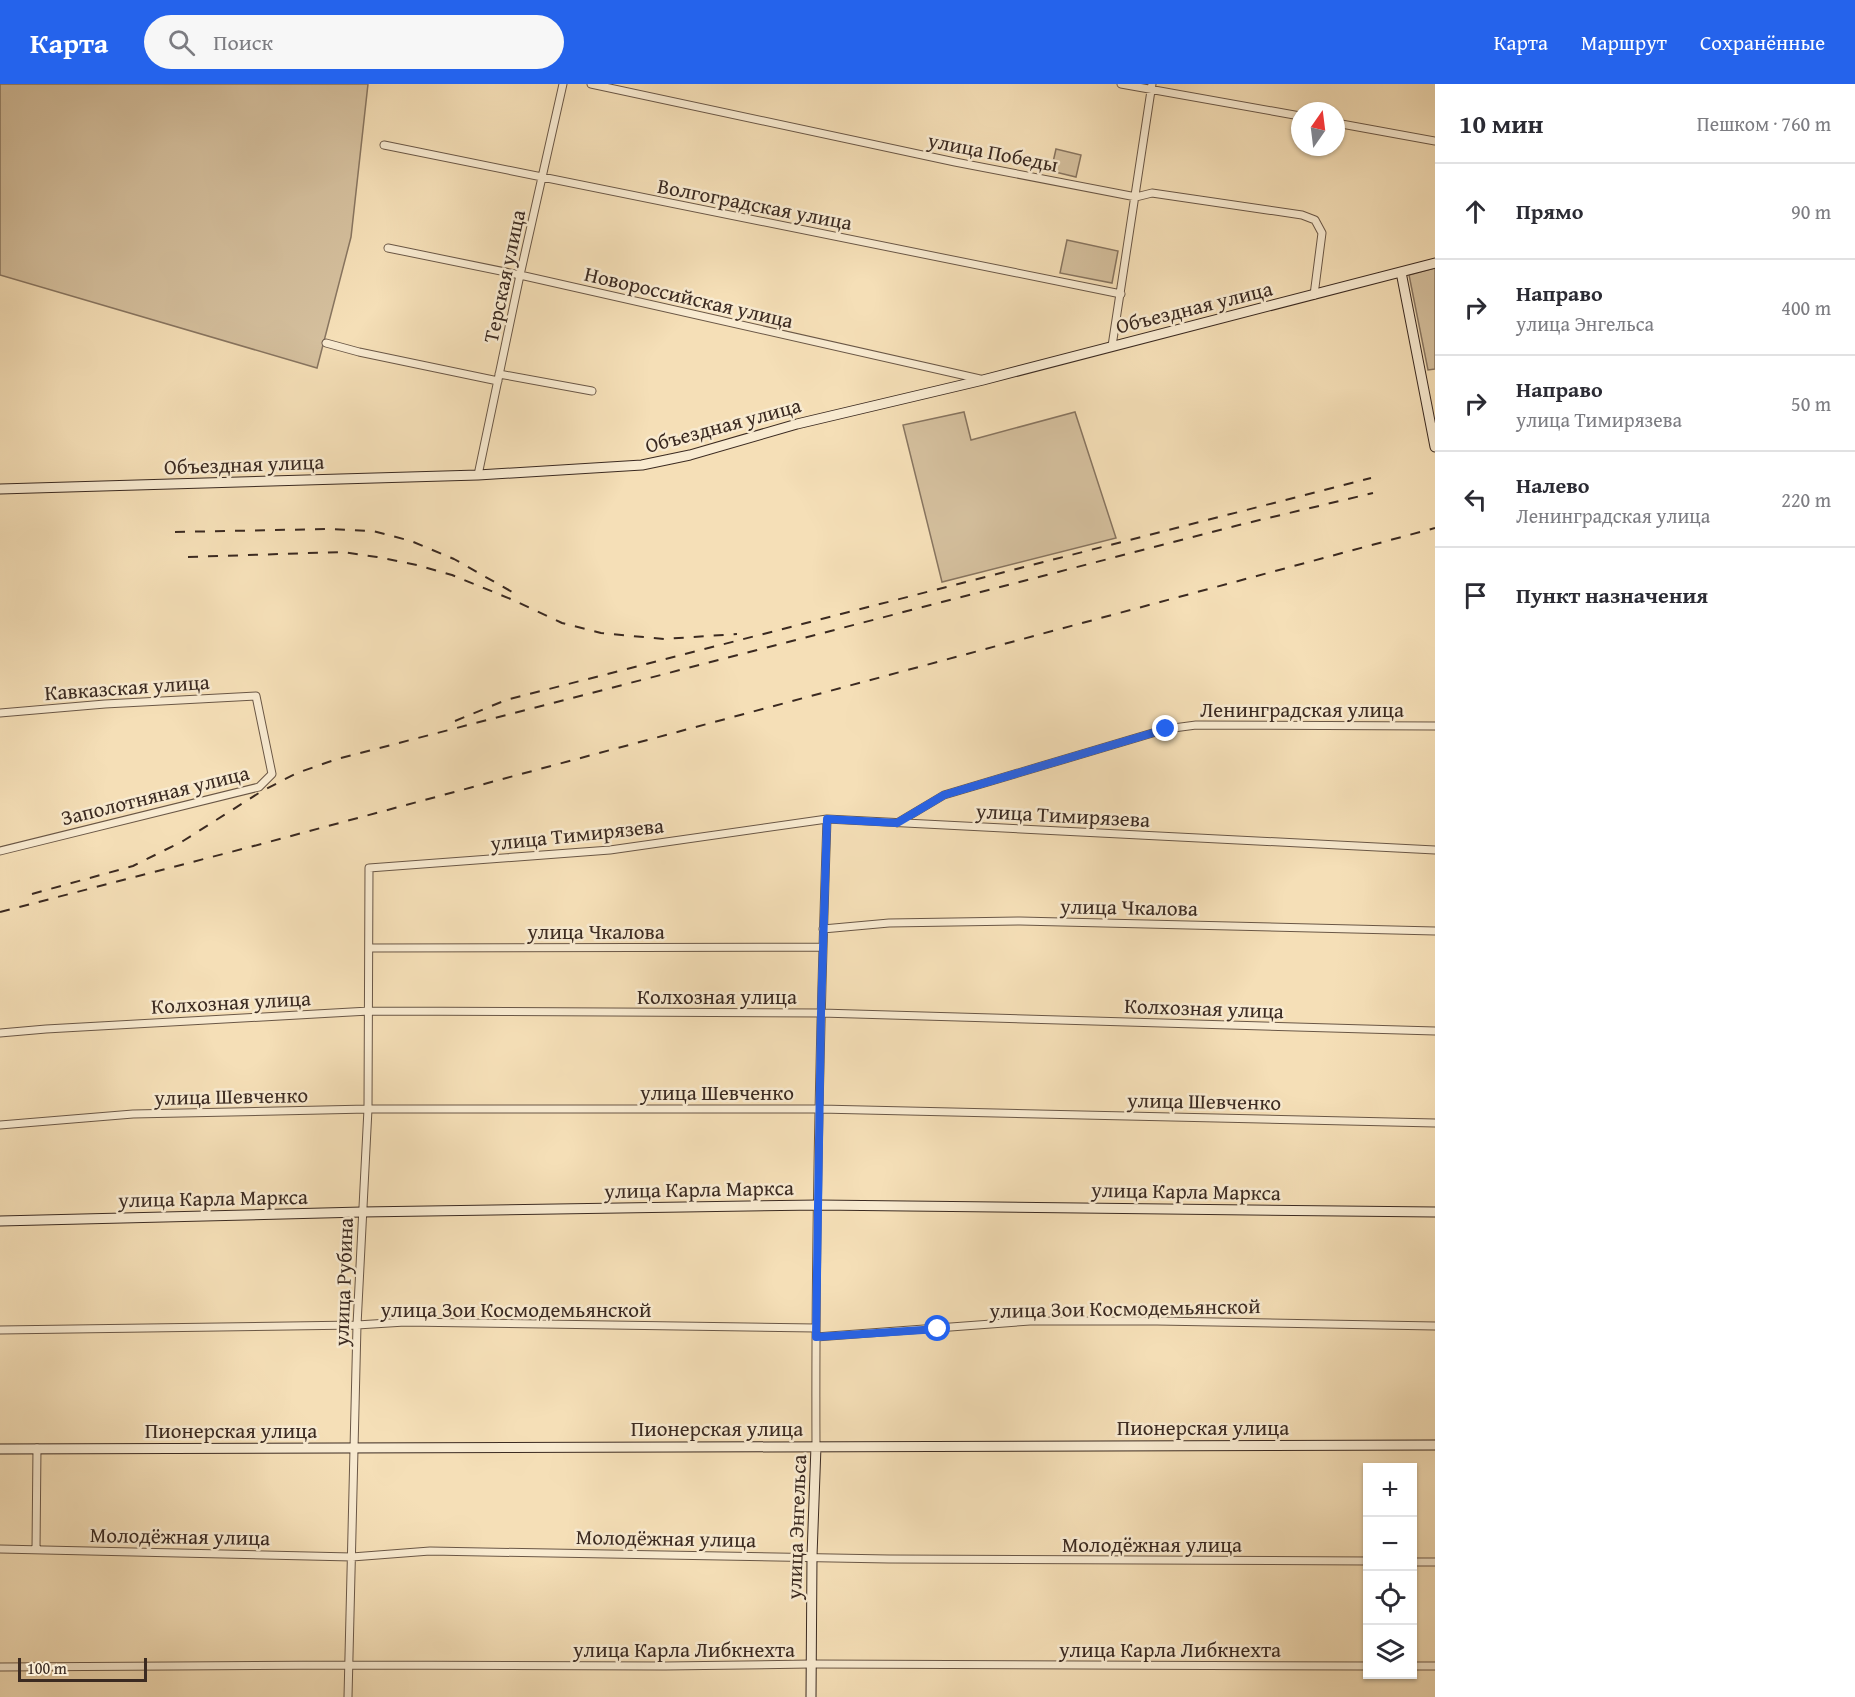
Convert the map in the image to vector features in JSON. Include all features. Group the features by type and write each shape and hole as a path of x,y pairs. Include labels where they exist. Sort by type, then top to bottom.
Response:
{"street":[{"name":"Терская улица","path":"478,475 563,84"},
{"name":"улица Победы","path":"591,84 956,162 1136,197 1152,193 1302,215 1315,220 1322,233 1314,295"},
{"path":"1121,84 1151,87 1291,114"},
{"path":"1112,346 1151,87"},
{"path":"1345,125 1435,141"},
{"name":"Волгоградская улица","path":"384,145 1121,294"},
{"name":"Новороссийская улица","path":"388,248 520,275 983,380"},
{"name":"Объездная улица","path":"0,489 478,475 642,465 690,456 797,424 983,380 1435,263"},
{"path":"1401,272 1435,447"},
{"path":"326,343 359,352 592,391"},
{"name":"Кавказская улица","path":"0,713 105,704 256,696"},
{"name":"Заполотняная улица","path":"0,851 260,787 272,774 256,696"},
{"name":"Ленинградская улица","path":"897,823 944,795 1166,729 1196,724 1435,726"},
{"name":"улица Тимирязева","path":"369,868 610,850 827,819 1435,850"},
{"name":"улица Энгельса","path":"811,1697 812,1556 816,1446 815,1328 827,819"},
{"name":"улица Рубина","path":"348,1697 357,1325 368,1109 369,868"},
{"name":"улица Чкалова","path":"823,929 889,923 1020,921 1435,931"},
{"name":"улица Чкалова","path":"369,948 823,947"},
{"name":"Колхозная улица","path":"0,1033 369,1011 821,1013 1435,1031"},
{"name":"улица Шевченко","path":"0,1125 133,1114 368,1109 820,1109 1435,1123"},
{"name":"улица Карла Маркса","path":"0,1221 362,1212 818,1205 1435,1212"},
{"name":"улица Зои Космодемьянской","path":"816,1337 1030,1321 1435,1326"},
{"name":"улица Зои Космодемьянской","path":"0,1330 357,1325 405,1322 815,1328"},
{"name":"Пионерская улица","path":"0,1449 1435,1445"},
{"path":"36,1549 37,1448"},
{"name":"Молодёжная улица","path":"0,1549 352,1557 430,1551 901,1559 1363,1561"},
{"path":"1417,1562 1435,1562"},
{"name":"улица Карла Либкнехта","path":"0,1667 812,1664 1363,1666"},
{"path":"1417,1666 1435,1666"}],"shaded area":[{"path":"0,84 368,84 351,237 317,368 0,275"},
{"path":"1056,149 1081,155 1076,177 1051,171"},
{"path":"1067,240 1118,251 1112,283 1060,273"},
{"path":"1435,268 1435,369 1428,370 1409,275"},
{"path":"964,412 971,440 1075,412 1116,538 942,582 903,425"}],"railway":[{"path":"455,721 506,700 1371,478"},
{"path":"32,894 133,866 183,841 262,791 297,773 337,759 1239,525 1373,493"},
{"path":"0,912 250,847 1435,528"},
{"path":"175,532 328,529 373,531 411,541 454,559 514,593"},
{"path":"188,557 342,552 417,565 452,575 562,623 601,633 664,639 737,634"}],"route":[{"path":"938,1329 816,1337 821,1013 827,819 897,823 944,795 1166,729"}]}
